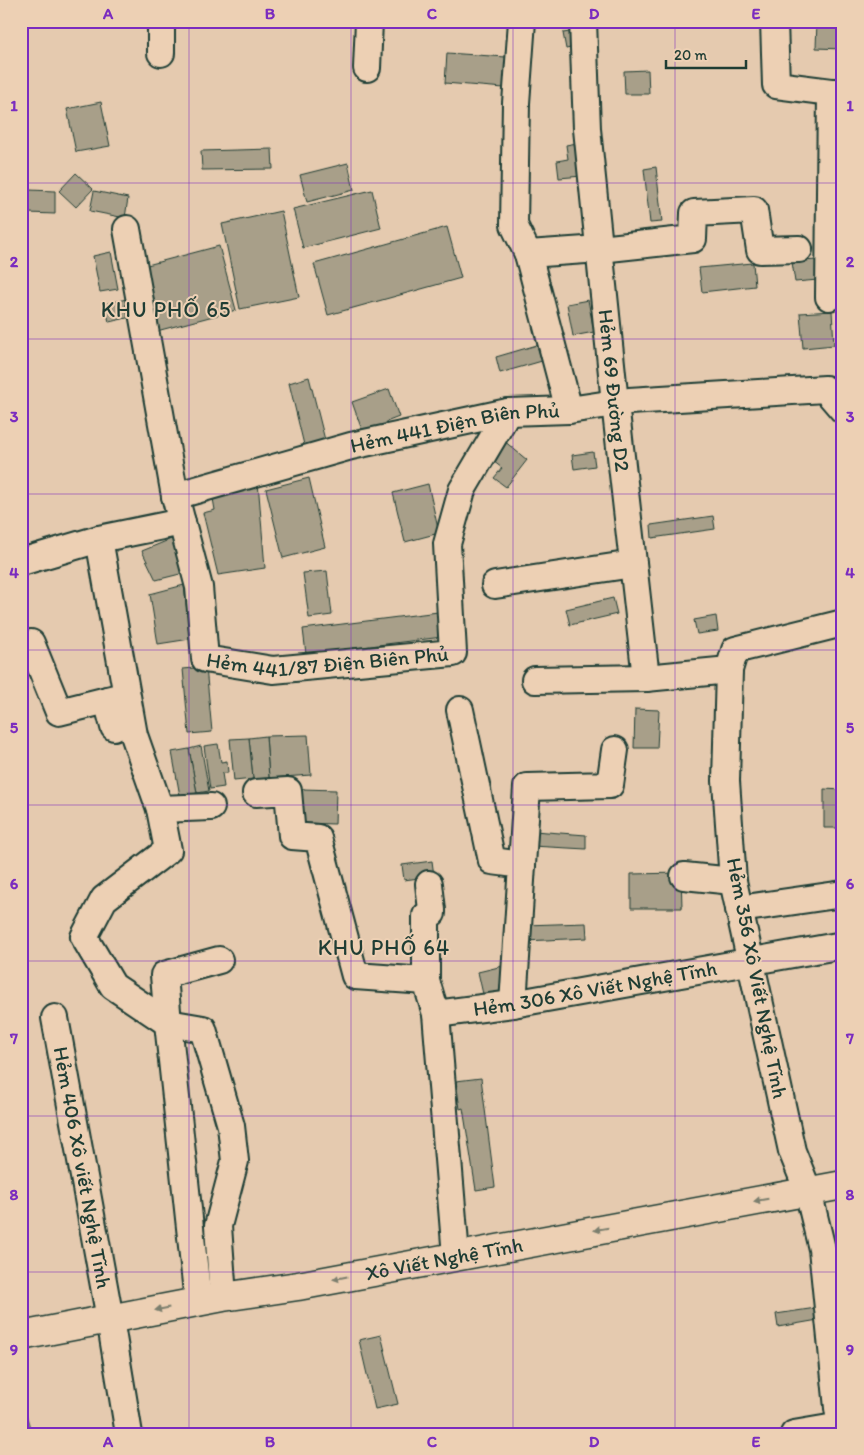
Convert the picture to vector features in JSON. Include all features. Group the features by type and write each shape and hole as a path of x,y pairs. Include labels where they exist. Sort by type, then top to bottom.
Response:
{"main road":[{"name":"Xô Viết Nghệ Tĩnh","path":"33,1334 843,1185"}],"street":[{"path":"160,21 161,53"},
{"path":"367,68 368,21"},
{"path":"522,21 516,103 514,225 528,254 570,410"},
{"name":"Hẻm 69 Đường D2","path":"583,21 587,128 646,678"},
{"path":"774,21 776,85 837,92 829,297"},
{"path":"528,254 600,249 693,238 694,213 754,210 760,250 799,248"},
{"path":"21,562 100,539 182,522 175,496 126,229"},
{"name":"Hẻm 441 Điện Biên Phủ","path":"175,496 351,446 508,412 570,410 615,403 825,389 843,410"},
{"name":"Hẻm 441/87 Điện Biên Phủ","path":"182,522 199,588 204,659 273,670 454,653 447,544 462,490 508,412"},
{"path":"100,539 117,698 114,727"},
{"path":"495,585 633,564"},
{"path":"535,680 646,678 729,670 735,650 843,622"},
{"path":"31,643 59,712 117,698"},
{"name":"Hẻm 356 Xô Viết Nghệ Tĩnh","path":"729,670 726,781 733,881 792,1151 808,1191 822,1249 841,1419"},
{"path":"117,698 134,735 160,809 168,850 104,899 84,937 113,986 168,1023 202,1029 231,1126 235,1161 218,1226 211,1300"},
{"path":"460,710 492,861 522,865"},
{"path":"513,1004 527,787 610,785 615,750"},
{"path":"256,793 288,790 292,836 318,838 355,976 426,981"},
{"path":"160,809 211,807"},
{"path":"684,876 733,881"},
{"path":"429,884 432,913 426,916 426,981 436,1014 456,1256"},
{"path":"739,909 843,894"},
{"name":"Hẻm 306 Xô Viết Nghệ Tĩnh","path":"436,1014 513,1004 843,945"},
{"path":"211,1300 168,1023 164,975 219,960"},
{"name":"Hẻm 406 Xô viết Nghệ Tĩnh","path":"55,1018 129,1434"},
{"path":"794,1434 841,1419"}],"shaded area":[{"path":"21,1396 32,1434 21,1434"}],"building":[{"path":"817,21 843,21 843,49 816,48"},
{"path":"577,31 580,46 566,49 563,33"},
{"path":"447,53 506,57 504,88 445,83"},
{"path":"648,70 649,94 625,94 624,71"},
{"path":"101,102 110,146 76,152 67,109"},
{"path":"577,143 582,176 559,178 557,161 568,159 566,145"},
{"path":"272,149 273,169 202,170 201,151"},
{"path":"348,163 354,190 307,202 300,175"},
{"path":"656,167 662,222 650,223 644,169"},
{"path":"76,173 93,189 76,207 59,191"},
{"path":"29,190 55,191 55,214 28,213"},
{"path":"372,190 381,228 303,248 293,209"},
{"path":"94,191 128,198 125,218 90,211"},
{"path":"281,211 299,297 240,309 222,224"},
{"path":"447,227 461,278 328,315 314,264"},
{"path":"219,246 236,310 153,332 136,268"},
{"path":"111,252 118,289 100,292 93,256"},
{"path":"816,260 818,280 795,282 792,262"},
{"path":"753,263 755,286 702,292 699,268"},
{"path":"135,297 140,315 109,322 105,304"},
{"path":"588,300 594,332 573,336 567,304"},
{"path":"832,311 834,345 803,348 800,313"},
{"path":"537,345 542,361 500,373 496,357"},
{"path":"309,377 326,444 305,449 289,383"},
{"path":"389,389 399,417 386,422 387,425 363,433 352,402"},
{"path":"503,440 527,460 506,487 494,478 502,468 489,458"},
{"path":"593,452 595,466 574,469 572,455"},
{"path":"309,478 325,547 283,558 266,489"},
{"path":"258,482 265,568 218,575 203,513 215,510 212,493"},
{"path":"428,484 439,533 405,542 393,493"},
{"path":"713,516 715,529 652,538 651,525"},
{"path":"181,535 188,572 156,580 142,551"},
{"path":"327,571 332,615 309,618 303,573"},
{"path":"184,585 190,639 158,644 150,594"},
{"path":"613,598 617,614 570,625 566,609"},
{"path":"446,611 450,636 306,654 303,629"},
{"path":"716,616 718,631 697,634 694,620"},
{"path":"206,667 212,732 189,734 183,669"},
{"path":"635,709 659,710 657,748 634,748"},
{"path":"308,735 311,775 269,778 266,736"},
{"path":"266,736 269,778 253,779 249,738"},
{"path":"249,738 253,779 234,781 230,739"},
{"path":"218,744 221,762 227,761 228,773 222,773 224,787 210,789 204,746"},
{"path":"201,746 209,791 197,793 189,749"},
{"path":"189,749 197,793 180,796 172,752"},
{"path":"302,789 336,790 335,824 301,823"},
{"path":"824,789 843,790 843,828 824,828"},
{"path":"534,831 586,835 586,849 532,846"},
{"path":"432,861 434,876 404,880 402,865"},
{"path":"681,873 682,908 631,908 631,874"},
{"path":"586,923 587,938 525,941 525,925"},
{"path":"503,966 510,996 485,1003 478,972"},
{"path":"481,1078 495,1187 476,1190 463,1108 460,1109 456,1081"},
{"path":"816,1308 818,1320 778,1327 776,1314"},
{"path":"381,1335 398,1404 375,1409 359,1340"}],"district":[{"name":"KHU PHỐ 65","path":"166,309"},
{"name":"KHU PHỐ 64","path":"384,947"}]}
